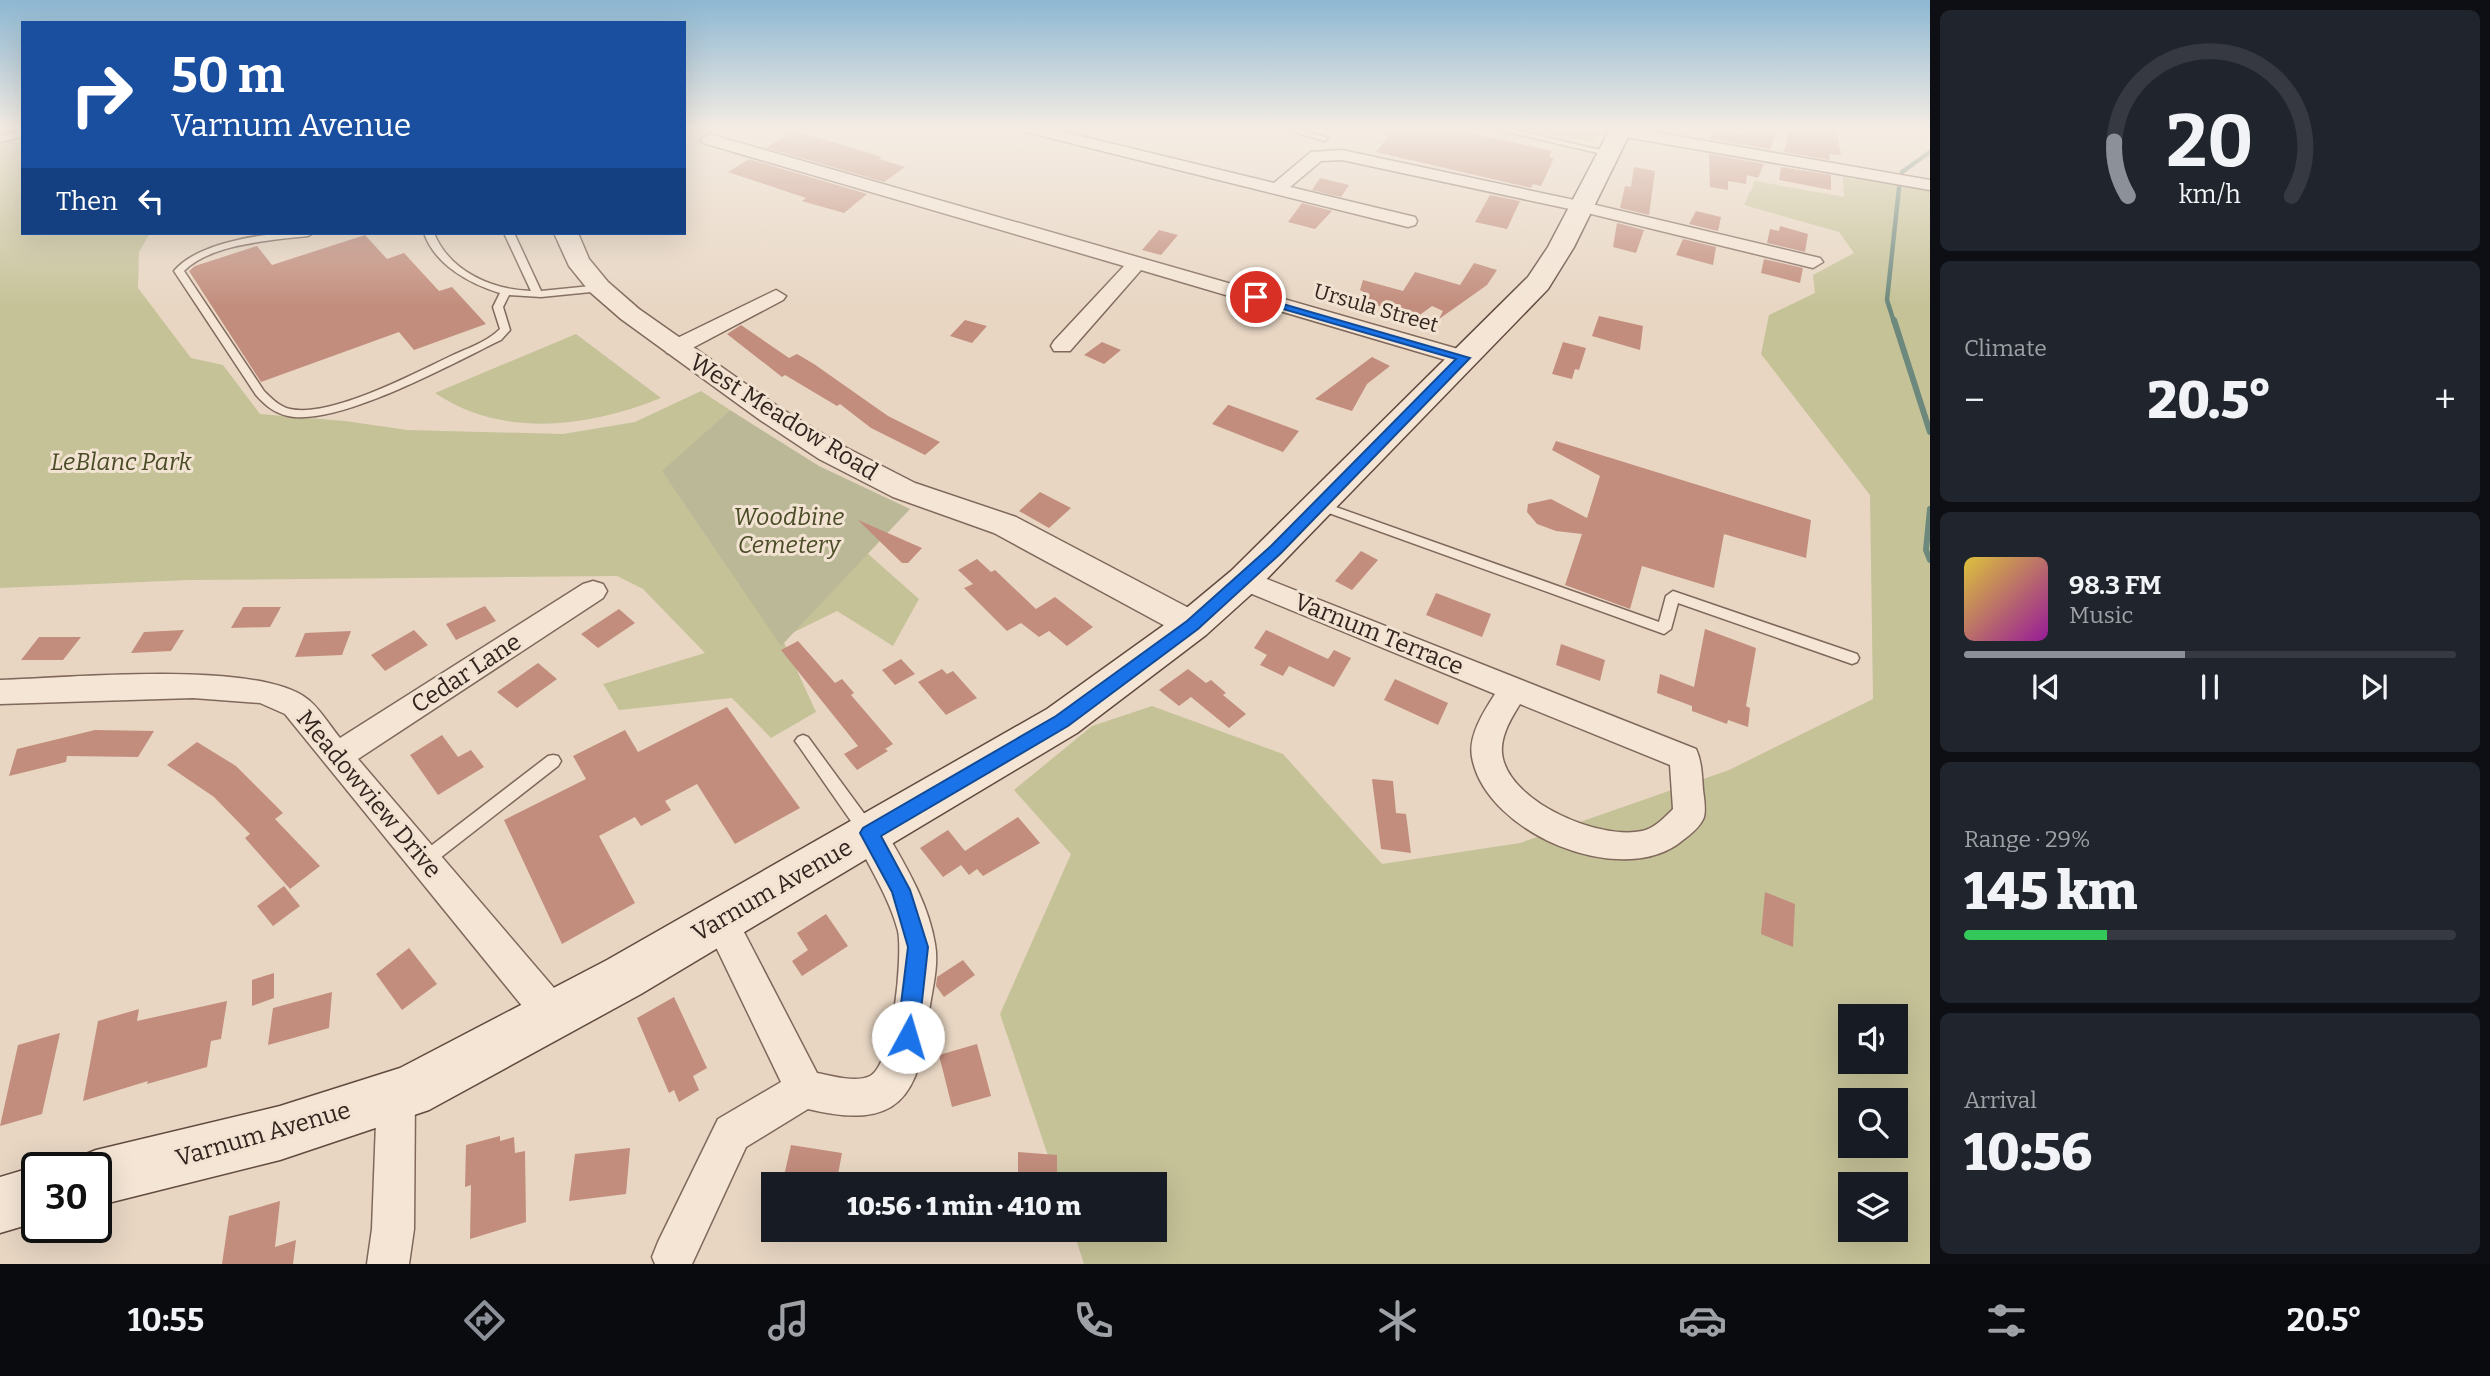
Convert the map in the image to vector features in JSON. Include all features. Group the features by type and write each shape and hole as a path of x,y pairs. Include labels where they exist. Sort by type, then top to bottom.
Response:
{"main road":[{"name":"Varnum Avenue","path":"112,1174 280,1133 396,1096 554,1015 1062,721 1192,625 1244,580 1319,505 1550,267 1589,188"},
{"path":"0,1205 21,1199"}],"street":[{"name":"Ursula Street","path":"878,188 1464,358"},
{"path":"1273,188 1408,221"},
{"path":"1498,188 1813,262"},
{"name":"West Meadow Road","path":"567,235 578,261 601,288 675,348 830,452 904,490 1005,525 1192,625"},
{"path":"1062,346 1137,263"},
{"path":"675,348 776,296"},
{"name":"Varnum Terrace","path":"1244,580 1685,758 1689,814 1672,832 1643,846 1609,845 1545,824 1496,781 1486,757 1491,729 1513,689"},
{"name":"Cedar Lane","path":"339,755 593,591"},
{"name":"Meadowview Drive","path":"0,692 193,686 264,692 295,706 339,755 554,1015"},
{"path":"673,1257 732,1133 805,1089 844,1100 876,1095 894,1081 905,1059 918,947 901,890 869,833"},
{"path":"720,920 805,1089"},
{"path":"388,1264 393,1229 396,1096"}],"lane":[{"path":"289,235 261,238 218,249 195,259 179,271 260,393 276,409 311,413 347,404 497,338 505,330 498,307 505,293"},
{"path":"430,235 435,246 467,279 505,293 601,288"},
{"path":"510,235 537,293"},
{"path":"1319,505 1664,629 1673,596 1852,658"},
{"path":"803,741 869,833"},
{"path":"425,860 553,761"}],"green space":[{"name":"LeBlanc Park","path":"0,188 21,188 21,235 149,235 139,252 138,288 191,358 223,365 260,414 345,421 407,430 563,434 635,422 701,391 730,410 663,471 819,604 867,553 919,599 893,646 837,611 782,638 816,712 771,738 732,698 619,710 603,684 705,653 643,589 617,576 190,580 0,588"},
{"path":"1752,188 1794,188 1844,197 1844,188 1911,188 1930,191 1930,1264 1084,1264 1077,1242 1167,1242 1167,1172 1054,1172 1000,1014 1071,854 1014,790 1092,726 1152,706 1283,754 1382,864 1520,843 1729,770 1873,699 1870,495 1761,354 1769,315 1815,293 1813,275 1854,253 1839,232 1744,205"},
{"path":"576,334 661,398 605,416 546,424 489,417 461,408 435,393"},
{"name":"Woodbine Cemetery","path":"730,410 819,466 910,509 781,646 662,471"}],"building":[{"path":"776,188 847,188 867,194 844,213 802,201 806,198"},
{"path":"1313,188 1347,188 1341,197 1312,190"},
{"path":"1625,188 1653,188 1649,215 1620,208"},
{"path":"1490,195 1520,201 1507,229 1475,222"},
{"path":"1302,203 1332,211 1315,229 1288,222"},
{"path":"1696,211 1721,217 1718,231 1689,224"},
{"path":"1617,223 1644,230 1636,253 1613,247"},
{"path":"1780,226 1808,234 1805,252 1767,243 1770,229 1779,231"},
{"path":"1159,230 1178,235 1161,255 1142,250"},
{"path":"365,235 387,259 404,253 439,291 452,287 486,324 414,350 399,332 261,382 189,271 195,266 257,246 272,265"},
{"path":"1683,239 1716,247 1713,265 1676,255"},
{"path":"1764,259 1803,268 1800,283 1761,273"},
{"path":"1474,263 1497,270 1487,285 1439,319 1443,311 1432,306 1417,317 1385,302 1383,307 1362,302 1367,294 1360,290 1363,280 1403,291 1415,272 1460,285"},
{"path":"1599,316 1643,326 1640,350 1592,336"},
{"path":"965,320 987,326 972,343 950,336"},
{"path":"741,325 789,358 797,354 888,416 940,442 925,455 871,428 840,404 837,406 785,375 782,377 727,334"},
{"path":"1102,342 1121,350 1104,364 1084,355"},
{"path":"1563,342 1586,348 1579,370 1575,369 1572,379 1552,374"},
{"path":"1372,357 1390,366 1367,384 1352,411 1315,399"},
{"path":"1228,405 1299,431 1283,452 1212,424"},
{"path":"1556,441 1811,520 1806,558 1724,534 1714,588 1642,566 1630,609 1565,585 1582,534 1556,531 1537,524 1527,512 1528,504 1551,499 1587,518 1600,476 1552,450"},
{"path":"1040,492 1071,508 1049,528 1019,511"},
{"path":"858,520 922,548 908,563 902,563"},
{"path":"1361,551 1378,560 1352,590 1335,581"},
{"path":"977,559 991,572 995,570 1036,609 1055,597 1093,627 1067,646 1049,631 1039,637 1021,623 1007,631 964,588 973,584 958,570"},
{"path":"1436,593 1491,614 1482,637 1426,615"},
{"path":"485,606 496,621 456,640 446,624"},
{"path":"243,607 281,607 270,627 231,628"},
{"path":"619,609 635,623 598,648 581,634"},
{"path":"1705,629 1756,648 1746,706 1750,708 1748,727 1728,720 1727,724 1692,711 1692,706 1657,693 1660,674 1694,687"},
{"path":"184,630 171,651 131,653 144,632"},
{"path":"414,630 428,645 385,671 371,655"},
{"path":"1266,630 1328,659 1334,650 1351,658 1334,687 1289,666 1283,676 1260,665 1267,655 1254,648"},
{"path":"351,631 342,655 295,657 305,633"},
{"path":"39,637 81,637 63,660 21,660"},
{"path":"798,641 835,683 842,679 854,693 851,695 893,744 885,749 888,751 857,770 844,754 858,746 781,650"},
{"path":"1561,644 1605,660 1600,681 1556,665"},
{"path":"901,659 915,674 895,685 882,670"},
{"path":"538,663 557,679 517,708 497,692"},
{"path":"942,669 947,674 953,671 977,698 946,715 918,682"},
{"path":"1188,669 1206,683 1211,680 1226,693 1223,695 1246,714 1229,728 1191,697 1179,706 1159,690"},
{"path":"1395,679 1448,703 1438,725 1384,700"},
{"path":"727,707 800,808 735,844 697,784 665,801 671,810 641,826 635,817 599,836 635,903 562,944 504,820 586,779 573,756 625,730 638,752"},
{"path":"95,730 154,731 138,757 67,756 66,762 9,776 17,749"},
{"path":"442,735 458,757 471,750 484,767 438,795 410,755"},
{"path":"197,742 236,766 283,813 275,819 320,866 290,889 245,838 250,834 214,797 167,765"},
{"path":"1372,779 1393,781 1396,813 1406,814 1411,853 1381,849"},
{"path":"1018,817 1040,843 983,876 977,869 969,875 961,865 943,877 920,848 948,830 965,851"},
{"path":"284,886 300,906 273,926 257,906"},
{"path":"1765,892 1795,904 1793,947 1761,934"},
{"path":"826,914 848,946 802,976 792,961 808,950 797,933"},
{"path":"409,948 437,984 402,1010 376,974"},
{"path":"963,960 975,975 944,997 936,986 937,977"},
{"path":"274,973 274,998 252,1006 252,980"},
{"path":"332,992 329,1028 268,1045 273,1008"},
{"path":"674,997 707,1068 693,1076 699,1090 679,1102 674,1090 669,1093 637,1018"},
{"path":"227,1001 221,1039 211,1041 207,1067 83,1101 98,1021 139,1009 137,1021"},
{"path":"60,1033 42,1114 0,1126 18,1045"},
{"path":"977,1044 991,1096 952,1107 939,1055"},
{"path":"500,1136 500,1141 514,1137 515,1153 525,1151 526,1222 470,1239 471,1185 465,1187 466,1145"},
{"path":"791,1145 842,1153 838,1172 785,1172"},
{"path":"630,1148 626,1194 569,1201 575,1154"},
{"path":"1018,1152 1057,1155 1057,1172 1018,1172"},
{"path":"280,1201 275,1247 296,1240 293,1264 222,1264 229,1216"}],"waterway":[{"path":"1894,322 1887,300 1899,188"},
{"path":"1894,320 1930,432"},
{"path":"1930,509 1926,550 1930,560"}],"route":[{"path":"908,1037 918,947 901,890 869,833 1062,721 1192,625 1276,549 1464,358 1256,297"}]}
